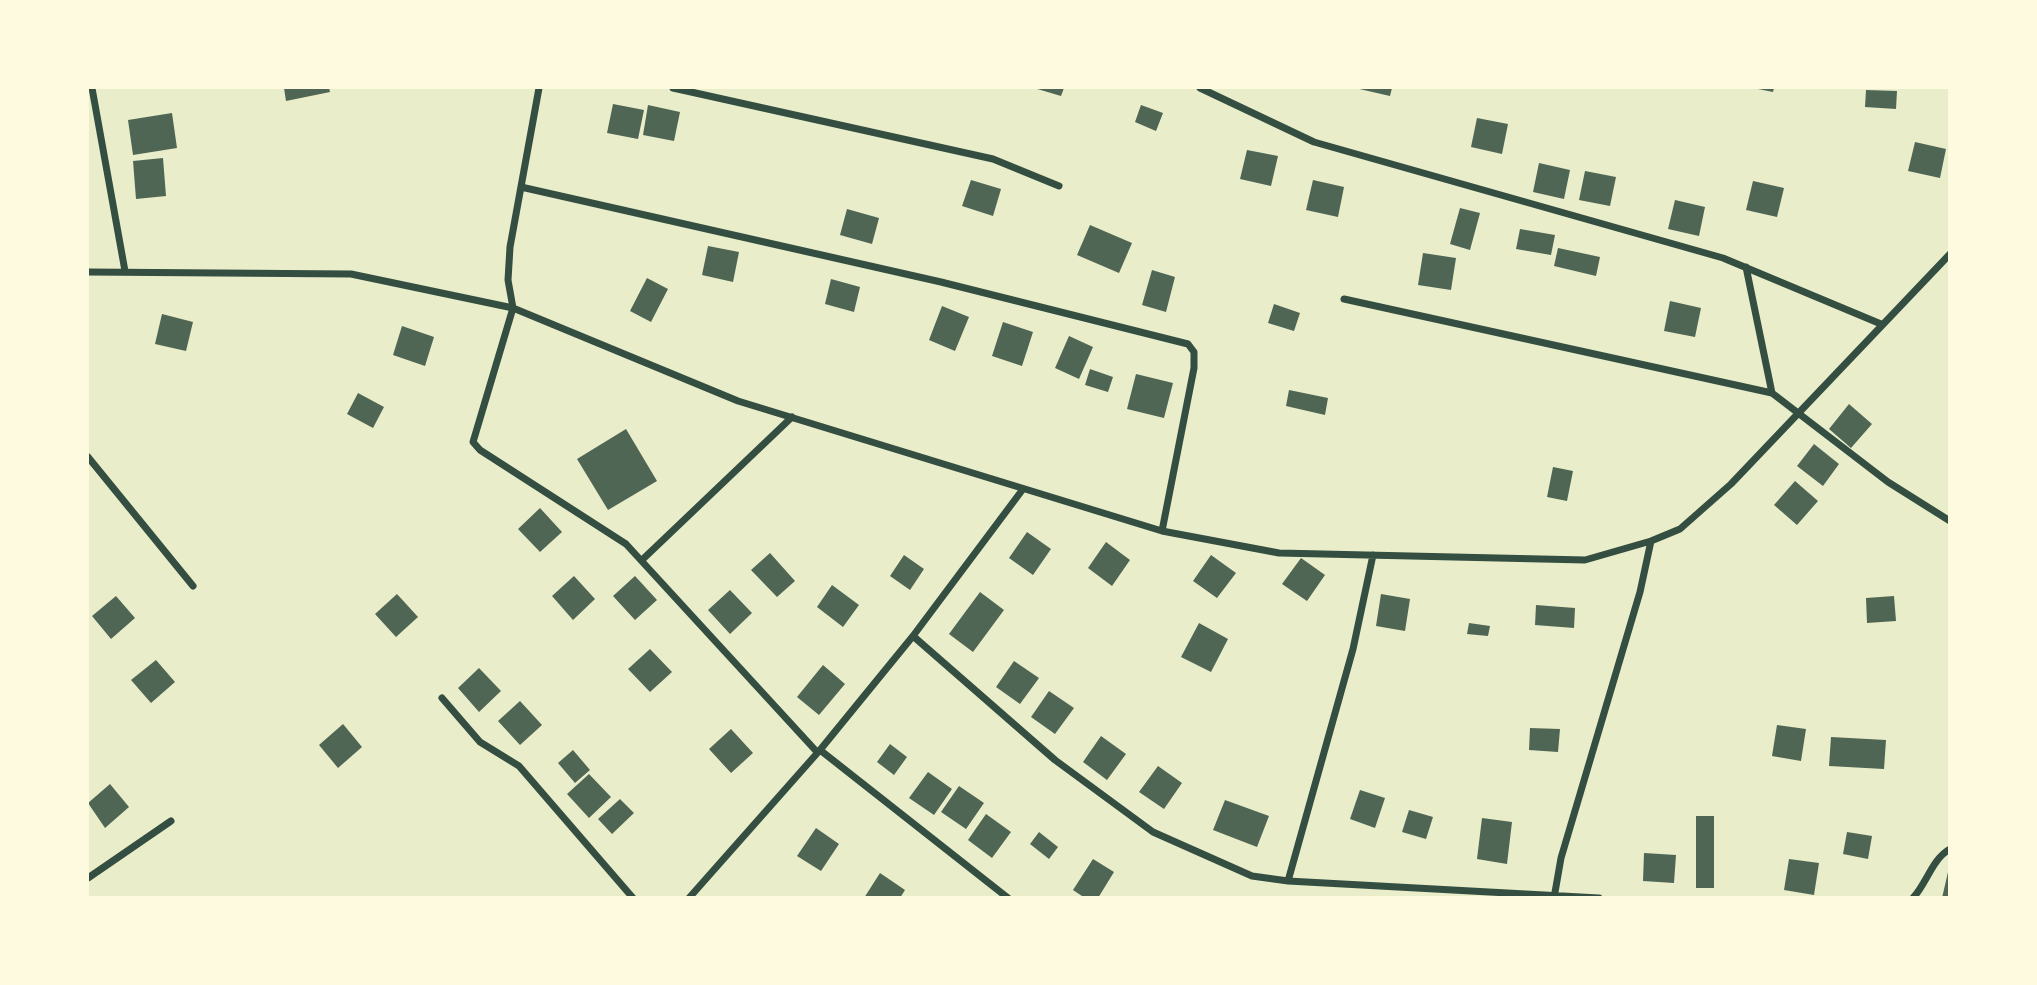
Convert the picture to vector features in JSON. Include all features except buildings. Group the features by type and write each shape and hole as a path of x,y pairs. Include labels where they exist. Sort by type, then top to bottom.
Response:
{"street":[{"path":"92,88 125,271"},
{"path":"539,88 510,247 508,280 513,308 472,442 480,450 626,544 818,751 1008,898"},
{"path":"673,88 993,159 1059,186"},
{"path":"1200,88 1314,142 1746,267 1881,324"},
{"path":"522,187 941,282 1188,344 1194,352 1194,368 1162,531"},
{"path":"88,272 351,274 513,308 738,401 1162,531 1279,553 1585,560 1651,541 1680,529 1721,493 1798,415 1881,324 1950,254"},
{"path":"1746,267 1772,393"},
{"path":"1344,299 1772,393 1888,482 1950,521"},
{"path":"642,559 792,417"},
{"path":"88,457 192,586"},
{"path":"689,898 818,751 913,636 1023,489"},
{"path":"1554,897 1560,858 1640,593 1651,541"},
{"path":"1288,881 1353,649 1373,555"},
{"path":"913,636 1055,760 1153,832 1252,876 1288,881 1598,898"},
{"path":"442,698 480,742 519,766 633,898"},
{"path":"88,878 171,821"},
{"path":"1913,898 1940,854 1950,849"}]}
